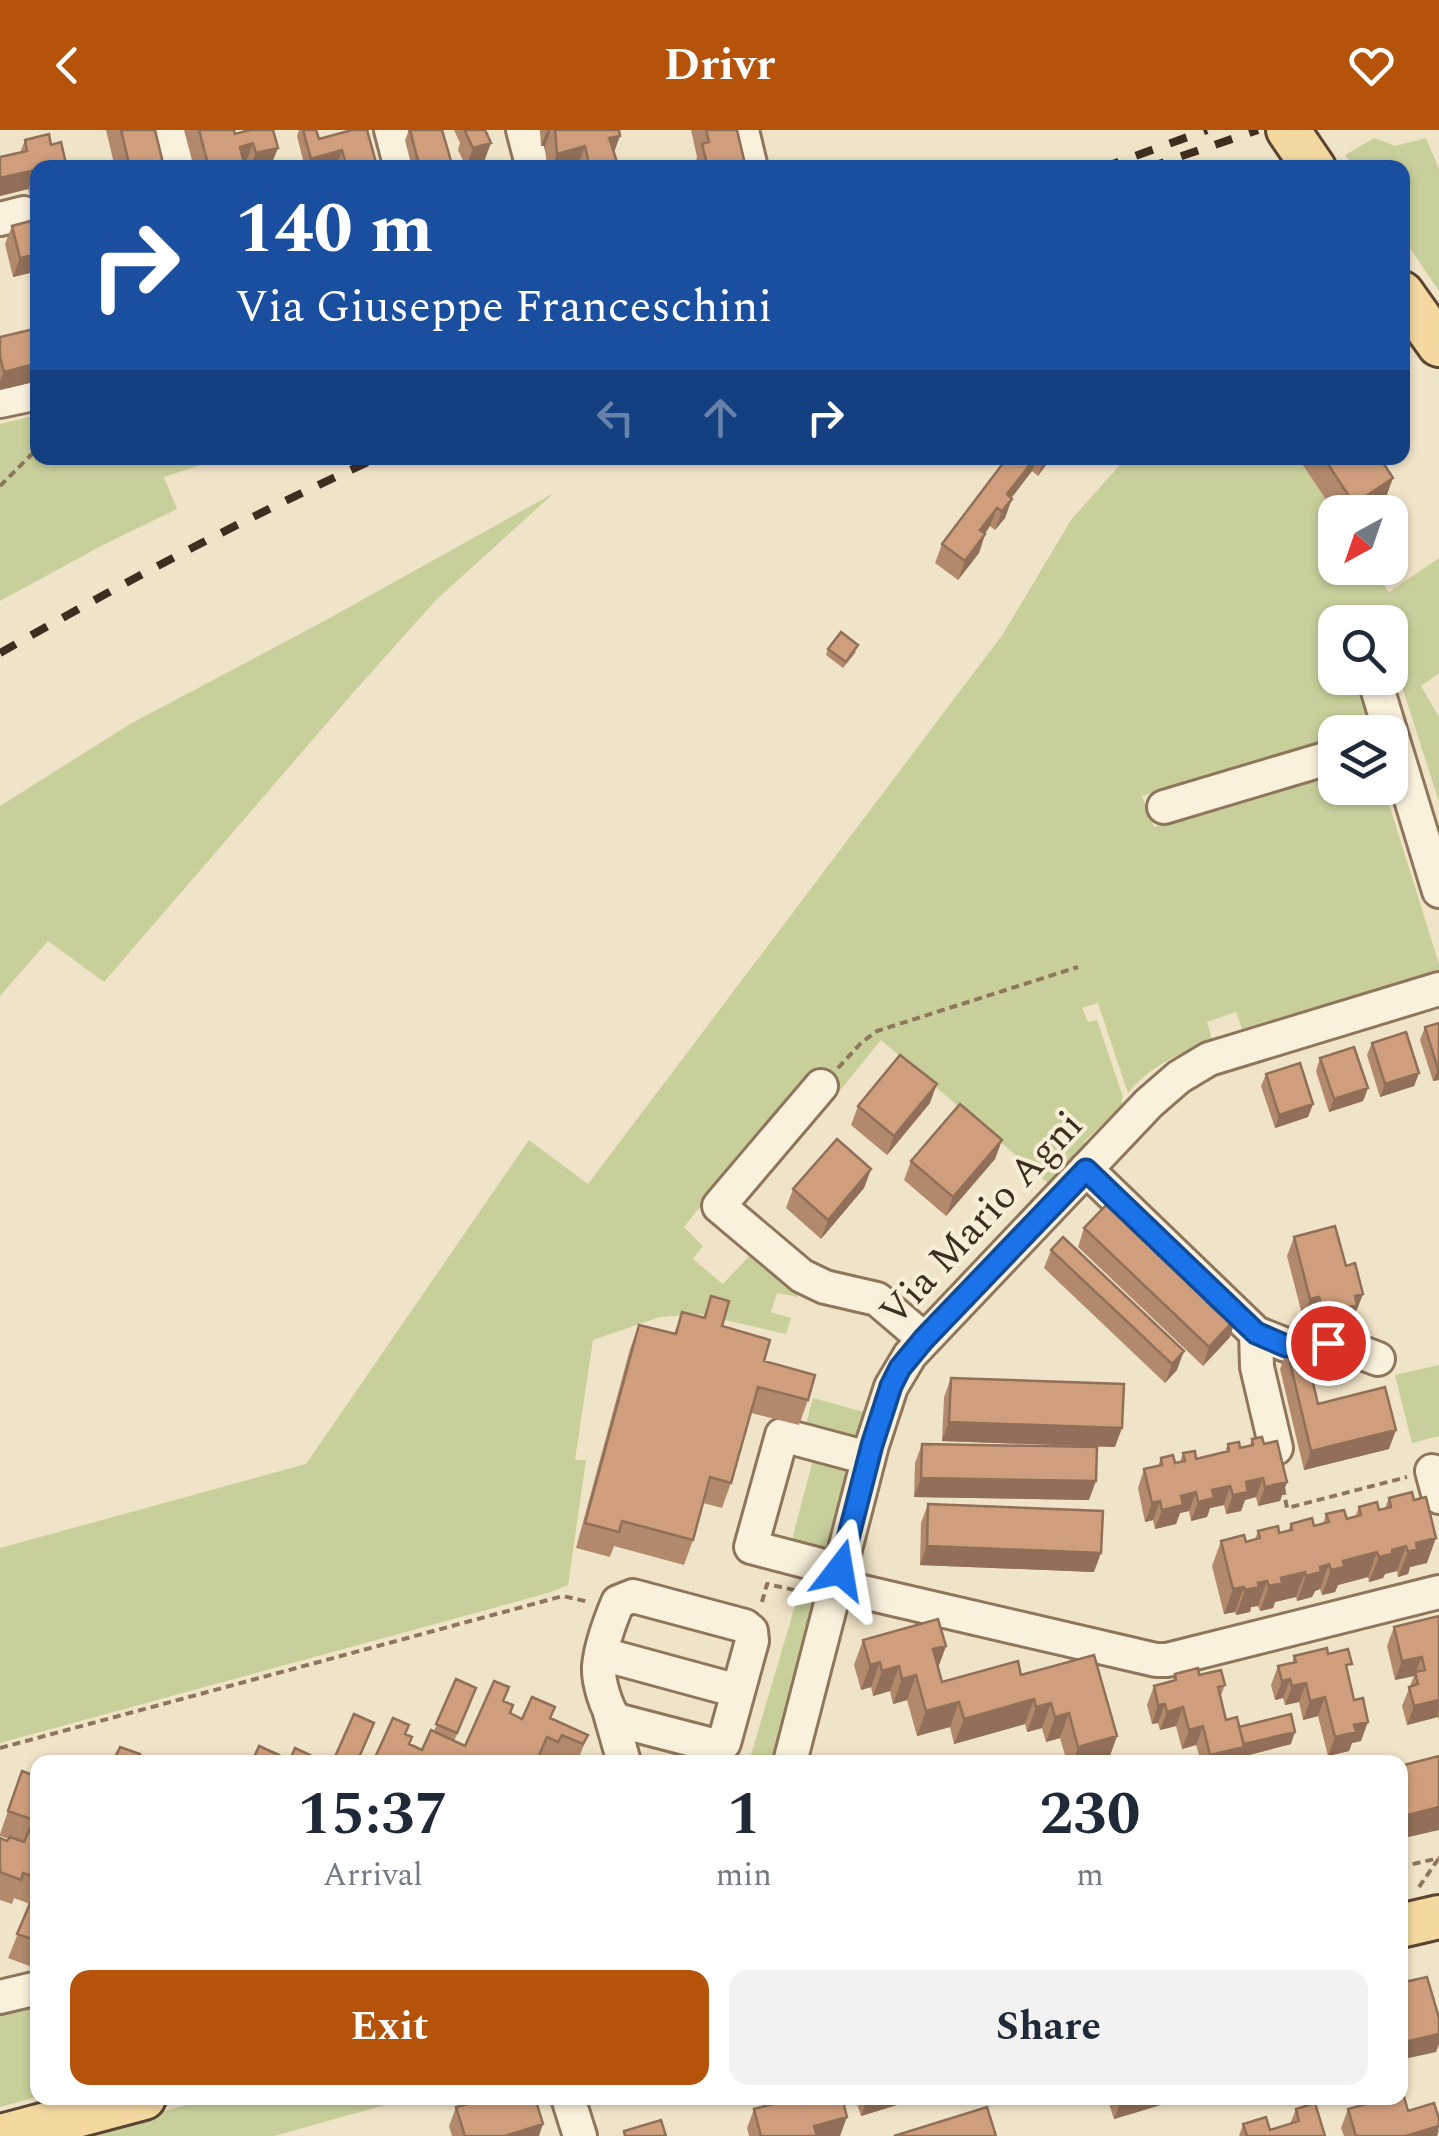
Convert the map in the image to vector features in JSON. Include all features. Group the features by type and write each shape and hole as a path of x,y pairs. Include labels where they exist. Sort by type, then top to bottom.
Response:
{"main road":[{"path":"1288,130 1309,160"},
{"path":"1410,304 1439,345"},
{"path":"1,2136 118,2105"}],"street":[{"path":"172,130 180,160"},
{"path":"391,130 398,160"},
{"path":"524,130 531,160"},
{"path":"742,130 749,160"},
{"path":"0,401 30,394"},
{"path":"1164,807 1318,761"},
{"path":"1408,791 1439,891"},
{"name":"Via Mario Agni","path":"792,1755 868,1458 891,1386 924,1339 1179,1076 1199,1064 1439,989"},
{"path":"821,1086 720,1206 802,1276 824,1288 876,1300 924,1339"},
{"path":"1086,1170 1256,1333 1286,1346 1339,1344 1378,1359"},
{"path":"1256,1333 1257,1367 1276,1448"},
{"path":"868,1458 782,1435 752,1547 836,1585 1156,1660 1439,1592"},
{"path":"610,1713 616,1720 718,1748 724,1743 752,1631 633,1596 622,1599 615,1608 599,1668 610,1713 622,1755"},
{"path":"602,1654 738,1690"},
{"path":"0,1998 30,1990"},
{"path":"570,2105 580,2136"}],"path":[{"path":"0,486 30,456"},
{"path":"821,1086 877,1031 1078,967"},
{"path":"1276,1448 1287,1508 1436,1484"},
{"path":"752,1640 767,1584 836,1585"},
{"path":"0,1748 562,1596 615,1608"},
{"path":"1408,1865 1439,1858"},
{"path":"1416,1914 1439,1858"}],"green space":[{"path":"1374,138 1395,146 1426,138 1439,169 1439,291 1410,248 1410,160 1349,160 1345,155"},
{"path":"30,417 30,465 201,465 164,477 177,509 0,601 0,424"},
{"path":"1120,465 1303,465 1323,495 1318,495 1318,585 1384,585 1389,592 1399,585 1408,585 1408,579 1439,558 1439,673 1421,686 1439,717 1439,802 1405,695 1408,695 1408,605 1318,605 1318,695 1361,695 1367,715 1318,715 1318,743 1142,796 1154,827 1318,781 1318,805 1389,805 1439,971 1242,1029 1236,1012 1207,1022 1213,1043 1166,1061 1128,1093 1098,1003 1082,1008 1088,1022 1097,1020 1123,1097 1121,1106 1084,1142 1092,1150 1054,1188 881,1040 825,1109 796,1087 684,1227 703,1246 693,1259 723,1284 755,1250 792,1281 798,1297 777,1293 771,1312 791,1318 786,1334 699,1314 660,1317 593,1340 575,1460 586,1460 568,1585 0,1743 0,1548 306,1464 529,1140 588,1184 1003,634 1071,520"},
{"path":"554,493 436,600 104,982 48,941 0,996 0,806 130,724"},
{"path":"1439,1365 1439,1436 1412,1443 1395,1375"},
{"path":"813,1398 864,1412 856,1442 805,1428"},
{"path":"814,1456 850,1466 827,1561 789,1551"},
{"path":"797,1599 819,1603 774,1755 751,1755"},
{"path":"30,1997 30,2099 0,2107 0,2004"},
{"path":"186,2105 385,2105 274,2136 73,2136"}],"building":[{"path":"121,130 155,130 162,160 128,160"},
{"path":"199,130 234,130 235,134 273,130 278,148 256,153 253,143 240,147 243,160 207,160"},
{"path":"303,130 316,130 319,139 367,130 375,160 345,160 342,150 311,159"},
{"path":"410,130 442,130 451,160 418,160"},
{"path":"466,130 485,130 491,143 473,148"},
{"path":"555,130 619,130 620,136 609,138 616,160 588,160 585,146 557,154"},
{"path":"706,130 737,130 744,160 706,160 702,144 709,142"},
{"path":"49,134 51,145 61,142 65,160 30,160 30,171 0,178 0,157 27,151 25,140"},
{"path":"30,221 30,256 20,258 12,226"},
{"path":"30,330 30,365 4,372 0,337"},
{"path":"1002,465 1030,465 1007,494 1012,499 1002,511 997,508 980,530 985,534 965,561 942,544"},
{"path":"1329,465 1385,465 1393,478 1368,495 1348,495"},
{"path":"841,632 858,645 846,662 828,649"},
{"path":"1439,1023 1439,1068 1438,1069 1425,1027"},
{"path":"1406,1032 1419,1073 1385,1084 1372,1043"},
{"path":"1354,1047 1368,1088 1334,1099 1320,1058"},
{"path":"900,1055 937,1084 894,1136 858,1106"},
{"path":"1300,1063 1313,1104 1279,1115 1266,1074"},
{"path":"960,1104 1002,1140 953,1197 911,1161"},
{"path":"837,1139 871,1169 828,1220 793,1189"},
{"path":"1112,1199 1128,1215 1123,1220 1134,1231 1138,1226 1213,1296 1207,1302 1220,1314 1226,1308 1236,1318 1209,1347 1084,1228"},
{"path":"1335,1226 1346,1266 1355,1263 1363,1294 1355,1296 1357,1305 1324,1314 1319,1297 1310,1299 1294,1237"},
{"path":"1063,1237 1184,1351 1172,1364 1051,1250"},
{"path":"711,1296 729,1301 722,1326 770,1340 764,1361 815,1375 808,1400 758,1387 731,1483 710,1477 693,1540 622,1521 619,1532 585,1523 639,1325 676,1334 682,1312 705,1318"},
{"path":"1304,1346 1318,1404 1385,1387 1396,1430 1311,1451 1287,1350"},
{"path":"951,1378 1124,1384 1122,1428 949,1422"},
{"path":"1262,1437 1264,1444 1277,1441 1287,1482 1265,1487 1263,1478 1246,1482 1248,1492 1233,1495 1230,1486 1212,1490 1214,1498 1198,1502 1196,1492 1181,1496 1183,1505 1162,1510 1160,1501 1152,1503 1144,1469 1162,1465 1161,1458 1173,1455 1175,1463 1185,1461 1183,1453 1195,1451 1196,1459 1229,1451 1228,1444 1239,1442 1240,1448 1253,1445 1252,1439"},
{"path":"922,1444 1097,1447 1096,1481 921,1478"},
{"path":"1412,1492 1414,1500 1426,1497 1436,1538 1416,1543 1417,1549 1408,1552 1406,1546 1379,1557 1377,1552 1343,1561 1344,1567 1331,1570 1329,1564 1320,1567 1321,1572 1281,1578 1282,1583 1269,1586 1267,1581 1258,1583 1259,1587 1233,1589 1221,1541 1244,1535 1246,1542 1260,1538 1258,1531 1278,1526 1279,1533 1292,1530 1291,1524 1312,1518 1314,1526 1329,1522 1326,1514 1344,1510 1347,1519 1361,1515 1359,1507 1377,1502 1379,1510 1391,1507 1389,1498"},
{"path":"928,1504 1103,1511 1101,1553 927,1546"},
{"path":"1439,1616 1439,1700 1414,1706 1409,1687 1418,1684 1415,1672 1425,1670 1422,1657 1402,1661 1394,1627"},
{"path":"938,1619 946,1646 933,1649 942,1682 1018,1661 1021,1675 1094,1655 1117,1736 1078,1747 1069,1713 1055,1717 1051,1703 1036,1707 1034,1699 964,1719 959,1702 926,1711 916,1675 902,1679 899,1666 882,1671 880,1662 870,1665 863,1640"},
{"path":"1327,1648 1328,1654 1348,1649 1352,1664 1346,1665 1354,1700 1363,1698 1368,1722 1354,1725 1356,1732 1335,1737 1325,1697 1310,1701 1306,1683 1292,1686 1290,1679 1282,1681 1278,1666 1296,1662 1294,1656"},
{"path":"1198,1668 1199,1675 1221,1670 1225,1685 1218,1687 1226,1720 1237,1717 1244,1747 1210,1755 1203,1726 1189,1730 1183,1707 1167,1712 1165,1704 1158,1705 1154,1686 1176,1680 1175,1674"},
{"path":"456,1679 476,1688 457,1733 436,1724"},
{"path":"494,1681 509,1687 503,1701 513,1705 510,1713 522,1719 532,1697 555,1707 550,1718 588,1735 583,1744 562,1735 558,1742 547,1737 539,1755 376,1755 393,1718 409,1725 405,1734 412,1737 409,1744 422,1750 431,1730 465,1746"},
{"path":"354,1714 374,1723 360,1755 336,1755"},
{"path":"1291,1714 1295,1732 1244,1744 1239,1727"},
{"path":"259,1746 279,1755 255,1755"},
{"path":"120,1747 140,1754 140,1755 116,1755"},
{"path":"295,1748 310,1755 292,1755"},
{"path":"1439,1756 1439,1807 1408,1815 1408,1764"},
{"path":"22,1771 30,1774 30,1819 8,1811"},
{"path":"30,1829 30,1875 23,1873 21,1880 0,1872 0,1838 24,1842"},
{"path":"30,1904 30,1938 17,1934"},
{"path":"1427,1977 1439,2018 1439,2034 1408,2041 1408,1981"},
{"path":"1434,2103 1439,2126 1406,2136 1356,2136 1348,2109 1406,2105 1408,2111"},
{"path":"537,2105 543,2124 505,2136 465,2136 456,2107"},
{"path":"769,2105 844,2105 847,2117 814,2126 817,2136 761,2136 754,2109"},
{"path":"1316,2105 1325,2136 1247,2136 1243,2124 1266,2117 1270,2130 1299,2121 1296,2109"},
{"path":"987,2107 996,2136 894,2136"},
{"path":"661,2120 666,2136 625,2136 624,2131"}],"railway":[{"path":"1124,160 1207,130"},
{"path":"1170,160 1258,130"},
{"path":"0,653 186,551 362,465"}],"route":[{"path":"840,1570 872,1445 900,1368 1086,1170 1256,1333 1286,1346 1328,1343"}]}
